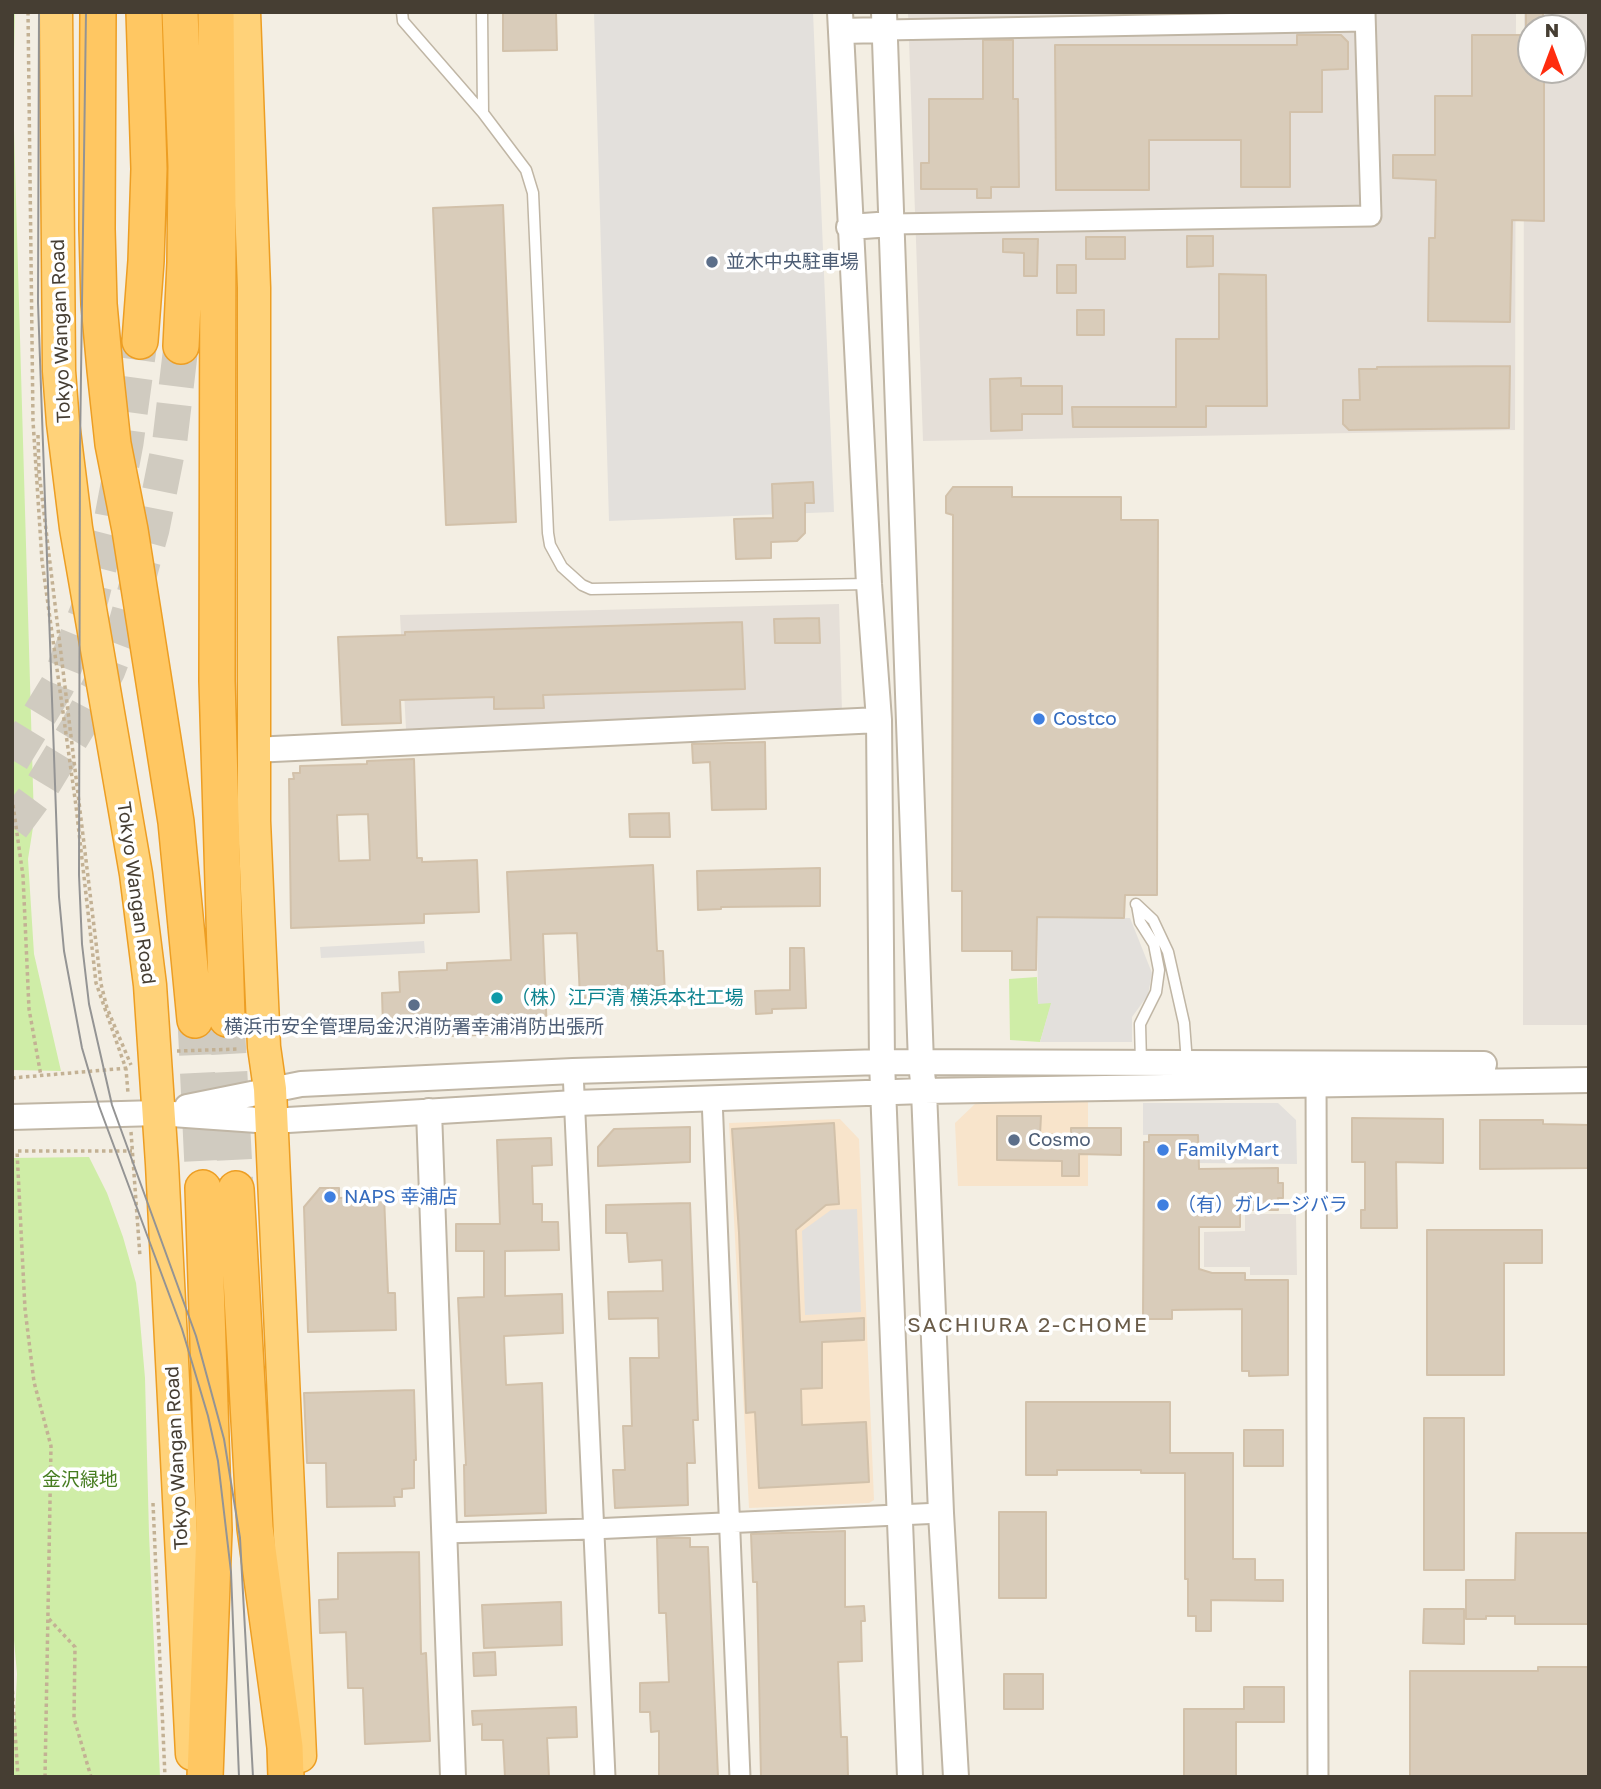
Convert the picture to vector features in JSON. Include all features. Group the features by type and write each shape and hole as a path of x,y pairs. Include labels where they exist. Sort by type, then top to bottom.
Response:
{"highway":[{"name":"Tokyo Wangan Road","path":"55,12 59,371 63,424 76,528 141,913 155,1051 144,1113 193,1777"},
{"path":"98,12 99,304 113,444 130,530 176,822 211,1019 217,681 216,12"},
{"path":"140,341 149,169 144,12"},
{"path":"180,12 186,166 181,346"},
{"path":"244,12 254,288 253,750 264,1047 271,1089 301,1777"},
{"path":"205,1777 214,1531 220,1189 255,1528 285,1747 286,1777"}],"street":[{"path":"849,226 1371,216 1365,17 840,22 849,226 869,584 879,720 882,1062 910,1777"},
{"path":"885,21 921,1063 956,1777"},
{"path":"253,750 879,720"},
{"path":"144,1113 301,1084 573,1071 882,1062 1187,1063 1316,1074 1589,1080"},
{"path":"12,1117 144,1113 271,1121 575,1103 1589,1065"},
{"path":"573,1071 605,1777"},
{"path":"1316,1074 1318,1777"},
{"path":"712,1098 740,1777"},
{"path":"429,1111 453,1777"},
{"path":"443,1533 941,1513"}],"lane":[{"path":"402,12 403,21 483,113 526,170 533,193 548,533 550,545 562,567 582,585 591,589 869,584"},
{"path":"482,12 483,113"},
{"path":"1141,1063 1140,1024 1156,992 1159,970 1154,944 1140,922 1136,904 1153,920 1168,952 1184,1023 1187,1063"}],"path":[{"path":"12,798 23,876 29,1009 41,1076"},
{"path":"12,1078 127,1069 138,1054 155,1051 264,1047"},
{"path":"127,1069 144,1113 132,1151 141,1261"},
{"path":"45,1777 51,1446 34,1382 25,1309 15,1151 132,1151"},
{"path":"152,1491 164,1777"},
{"path":"48,1618 75,1647 74,1718 91,1777"},
{"path":"12,1684 18,1777"}],"shaded area":[{"name":"並木中央駐車場","path":"594,12 813,12 834,512 609,521"},
{"path":"908,12 1516,12 1515,430 923,441"},
{"path":"1524,12 1589,12 1589,1025 1523,1025 1524,84 1587,84 1587,14"},
{"path":"839,604 842,712 406,729 400,615"},
{"path":"1037,917 1130,918 1152,973 1148,995 1132,1017 1132,1042 1040,1042 1051,1003 1038,1004"},
{"path":"424,941 425,953 321,958 320,947"},
{"path":"1088,1102 1088,1186 958,1186 955,1123 976,1103"},
{"path":"1143,1103 1278,1103 1296,1120 1297,1164 1198,1163 1197,1135 1143,1135"},
{"path":"840,1119 859,1139 874,1500 869,1503 749,1508 729,1123"},
{"path":"857,1209 861,1312 805,1315 802,1231 831,1210"},
{"path":"1245,1214 1296,1214 1297,1275 1250,1275 1250,1267 1204,1267 1204,1232 1245,1231"}],"green space":[{"path":"12,12 15,12 13,96 34,821 28,859 34,954 61,1071 12,1070"},
{"path":"1037,977 1038,1003 1052,1002 1040,1042 1010,1040 1009,979"},
{"name":"金沢緑地","path":"89,1157 107,1193 123,1237 136,1283 139,1309 145,1378 160,1777 12,1777 17,1674 12,1617 12,1158"}],"building":[{"path":"503,12 556,12 557,50 503,51"},
{"path":"1526,12 1543,12 1543,14"},
{"path":"1297,35 1341,35 1348,42 1348,69 1322,70 1322,112 1290,112 1290,187 1241,187 1241,140 1149,140 1149,190 1056,190 1055,45 1297,45"},
{"path":"1472,35 1517,35 1517,84 1544,84 1544,221 1512,220 1510,322 1428,321 1429,238 1435,238 1436,180 1393,178 1393,155 1435,155 1435,96 1472,96"},
{"path":"983,40 1013,40 1013,99 1018,99 1019,187 991,187 991,198 977,198 977,189 921,189 921,163 929,163 929,99 983,99"},
{"path":"503,205 516,522 446,525 433,208"},
{"path":"1187,236 1213,236 1213,266 1187,267"},
{"path":"1086,237 1125,237 1125,259 1086,259"},
{"path":"1003,239 1038,239 1037,276 1024,276 1024,253 1003,252"},
{"path":"1057,265 1076,265 1076,293 1057,293"},
{"path":"1219,274 1266,275 1267,406 1206,406 1206,427 1073,427 1072,407 1176,407 1176,339 1219,339"},
{"path":"1077,310 1104,310 1104,335 1077,335"},
{"path":"1510,366 1509,428 1349,430 1343,424 1343,400 1360,400 1359,369"},
{"path":"1021,378 1021,386 1062,386 1062,414 1022,414 1022,430 991,431 990,379"},
{"path":"813,482 814,503 805,503 805,533 797,541 771,542 771,558 736,559 734,519 773,518 772,484"},
{"path":"953,487 1012,487 1012,497 1121,497 1121,520 1158,520 1157,895 1125,895 1124,918 1037,917 1036,970 1012,970 1012,951 962,951 962,891 952,891 953,515 946,513 946,496"},
{"path":"819,618 820,643 775,643 774,619"},
{"path":"742,622 745,689 543,695 544,708 494,709 494,697 400,700 401,723 342,725 338,637 405,635 405,632"},
{"path":"765,742 766,809 712,810 710,762 693,763 692,744"},
{"path":"414,759 417,858 422,858 422,862 477,860 479,912 424,914 424,923 291,928 289,779 294,779 293,773 300,773 300,766 367,764 367,761","holes":["368,814 370,860 339,861 337,815"]},
{"path":"669,813 670,837 630,837 629,814"},
{"path":"653,865 657,951 663,951 665,994 580,998 577,933 543,934 547,1033 416,1037 415,1026 383,1027 382,993 400,992 399,972 447,970 447,963 511,960 507,872"},
{"path":"820,868 820,906 721,907 698,910 697,871"},
{"path":"790,948 804,948 806,1008 772,1009 772,1013 756,1014 755,991 790,990"},
{"path":"997,1116 1041,1116 1040,1135 1071,1134 1071,1128 1121,1128 1121,1155 1079,1154 1079,1176 1062,1176 1062,1161 997,1160"},
{"path":"1352,1118 1443,1119 1443,1163 1396,1162 1397,1228 1361,1228 1361,1210 1365,1210 1365,1162 1352,1162"},
{"path":"1480,1120 1543,1120 1543,1124 1589,1125 1589,1168 1480,1169"},
{"path":"834,1123 839,1204 826,1205 796,1230 800,1322 864,1318 864,1340 822,1342 822,1388 801,1389 802,1425 866,1422 869,1482 759,1488 755,1412 746,1413 732,1129"},
{"path":"690,1127 690,1162 598,1166 598,1147 614,1129"},
{"path":"1149,1135 1198,1135 1199,1169 1278,1168 1278,1183 1283,1183 1283,1198 1278,1198 1278,1210 1240,1210 1240,1227 1199,1227 1199,1269 1212,1273 1245,1273 1245,1280 1288,1280 1288,1375 1249,1376 1249,1371 1242,1371 1242,1309 1172,1310 1172,1319 1143,1319 1144,1142 1149,1142"},
{"path":"551,1138 552,1165 532,1166 533,1204 542,1204 542,1222 558,1222 559,1250 505,1251 505,1296 562,1294 563,1333 504,1336 506,1385 542,1383 546,1513 465,1516 466,1465 458,1298 484,1297 484,1251 456,1251 456,1224 500,1224 497,1140"},
{"path":"320,1188 339,1188 339,1198 384,1196 388,1293 395,1293 396,1330 308,1332 304,1207"},
{"path":"690,1203 698,1420 693,1420 695,1463 687,1463 688,1505 615,1508 613,1470 625,1470 623,1426 632,1426 630,1358 659,1358 658,1318 609,1319 608,1292 663,1291 662,1260 629,1262 627,1233 606,1233 606,1205"},
{"path":"1427,1230 1542,1230 1542,1263 1504,1263 1504,1375 1427,1375"},
{"path":"414,1390 414,1488 402,1489 402,1497 394,1497 395,1506 327,1507 326,1463 307,1463 304,1393"},
{"path":"1026,1402 1170,1402 1170,1453 1233,1453 1233,1559 1255,1559 1255,1580 1283,1580 1283,1601 1211,1600 1211,1631 1196,1631 1196,1616 1188,1616 1188,1579 1185,1579 1185,1473 1057,1470 1057,1475 1026,1475"},
{"path":"1424,1418 1464,1418 1464,1570 1424,1570"},
{"path":"1244,1430 1283,1430 1283,1466 1244,1466"},
{"path":"999,1512 1046,1512 1046,1598 999,1598"},
{"path":"845,1531 845,1607 864,1606 865,1621 861,1621 862,1661 838,1662 841,1737 847,1737 848,1777 761,1777 757,1582 753,1582 751,1534"},
{"path":"1516,1533 1589,1533 1589,1624 1515,1624 1515,1616 1466,1619 1466,1580 1515,1580"},
{"path":"657,1538 690,1538 690,1547 708,1547 718,1777 659,1777 659,1731 651,1732 650,1712 640,1712 640,1683 669,1682 666,1613 659,1613"},
{"path":"419,1552 421,1654 426,1653 430,1741 365,1744 363,1688 348,1688 346,1632 320,1633 319,1600 338,1599 338,1553"},
{"path":"561,1602 562,1645 484,1648 482,1605"},
{"path":"1424,1609 1464,1609 1464,1644 1423,1643"},
{"path":"495,1652 496,1675 474,1676 473,1653"},
{"path":"1538,1667 1589,1667 1589,1777 1410,1777 1410,1671 1538,1671"},
{"path":"1004,1674 1043,1674 1043,1709 1004,1709"},
{"path":"1244,1687 1284,1687 1284,1722 1236,1722 1236,1777 1184,1777 1184,1709 1244,1709"},
{"path":"576,1707 577,1737 547,1738 549,1777 505,1777 503,1740 482,1740 482,1724 473,1725 472,1711"}],"tunnel":[{"path":"12,760 57,686 89,607 112,517 126,443 140,341"},
{"path":"12,827 41,788 78,727 108,670 127,620 152,529 170,439 181,346"},
{"path":"227,1019 236,1189"},
{"path":"195,1020 203,1188"}],"tram line":[{"path":"39,12 38,303 59,897 64,951 82,1048 99,1106 182,1329 208,1416 218,1461 231,1572 239,1777"},
{"path":"86,12 80,447 79,875 82,944 89,1004 112,1105 196,1336 224,1439 240,1538 253,1777"}],"place":[{"name":"並木中央駐車場","path":"712,262"},
{"name":"Costco","path":"1039,719"},
{"name":"（株）江戸清 横浜本社工場","path":"497,998"},
{"name":"横浜市安全管理局金沢消防署幸浦消防出張所","path":"414,1005"},
{"name":"Cosmo","path":"1014,1140"},
{"name":"FamilyMart","path":"1163,1150"},
{"name":"NAPS 幸浦店","path":"330,1197"},
{"name":"（有）ガレージバラ","path":"1163,1205"}],"district":[{"name":"SACHIURA 2-CHOME","path":"1028,1325"}]}
